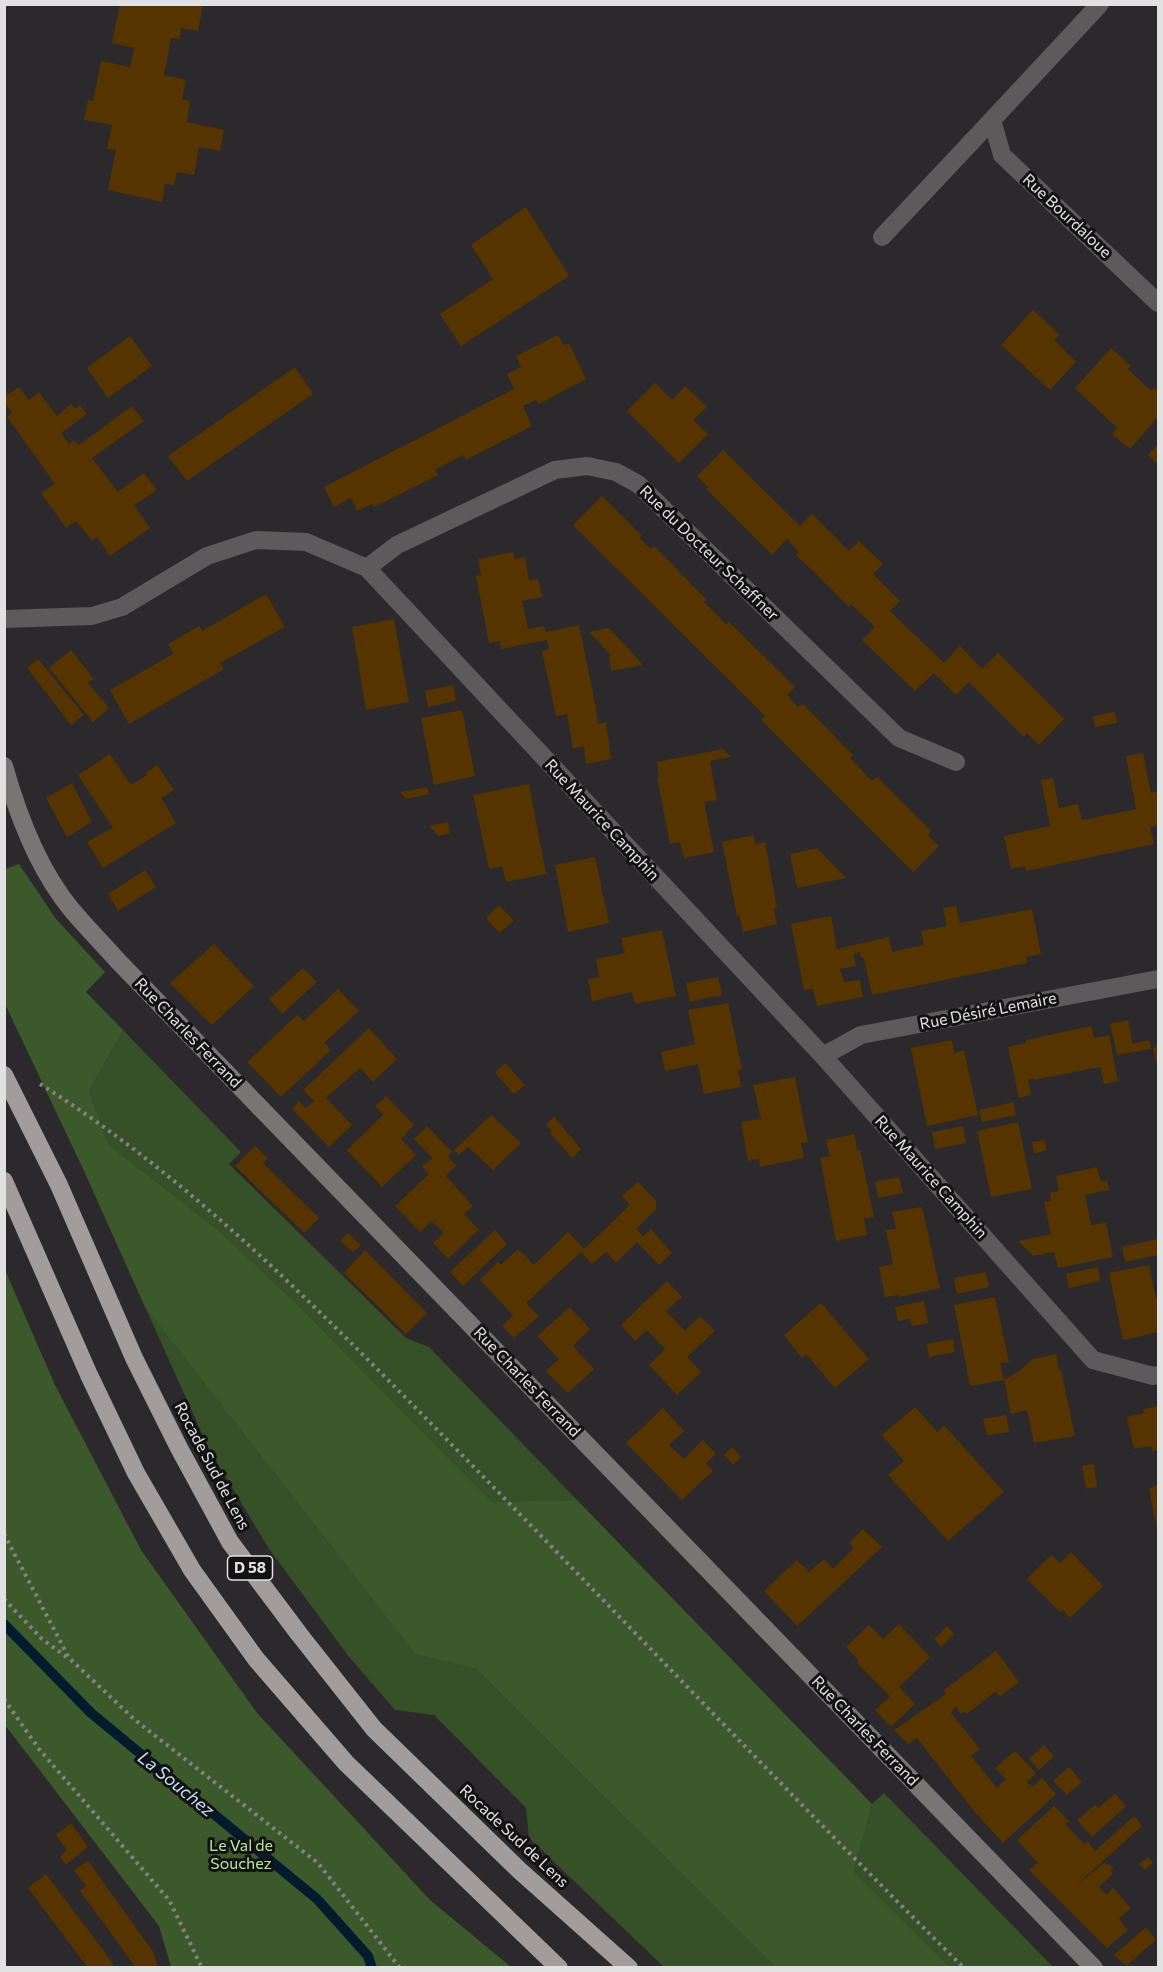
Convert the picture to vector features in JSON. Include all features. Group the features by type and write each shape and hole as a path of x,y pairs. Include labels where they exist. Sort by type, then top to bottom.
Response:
{"highway":[{"name":"Rocade Sud de Lens","path":"4,1075 59,1185 134,1358 230,1542 374,1729 519,1870 629,1968"},
{"name":"D 58","path":"4,1181 89,1375 136,1473 192,1570 256,1659 346,1763 559,1968"}],"street":[{"path":"882,237 1100,4"},
{"name":"Rue Bourdaloue","path":"992,120 1002,155 1158,303"},
{"name":"Rue du Docteur Schaffner","path":"367,568 397,545 555,470 587,466 616,472 639,484 899,738 956,762"},
{"name":"Rue Maurice Camphin","path":"4,619 92,616 122,607 207,556 256,540 306,543 367,568 823,1056 1093,1360 1153,1376 1158,1375"},
{"name":"Rue Charles Ferrand","path":"4,766 14,803 35,853 69,907 118,961 1094,1968"},
{"name":"Rue Désiré Lemaire","path":"823,1056 861,1035 1158,979"}],"path":[{"path":"33,1080 91,1116 225,1223 348,1340 846,1851 964,1968"},
{"path":"4,1534 69,1658"},
{"path":"4,1599 42,1639 69,1658 135,1720 318,1863 400,1968"},
{"path":"4,1699 39,1749 169,1900 202,1968"}],"green space":[{"path":"19,864 56,919 105,972 86,992 123,1030 89,1091 109,1145 218,1230 295,1302 492,1502 577,1500 872,1804 854,1872 950,1967 775,1967 476,1669 415,1654 145,1307 5,1004 5,869"},
{"path":"123,1030 241,1152 229,1164 406,1338 429,1347 577,1500 492,1502 295,1302 218,1230 109,1145 89,1091"},
{"name":"Le Val de Souchez","path":"5,1270 55,1385 141,1550 257,1713 430,1900 511,1967 171,1967 159,1926 5,1725"},
{"path":"145,1307 415,1654 476,1669 775,1967 664,1967 529,1838 526,1808 434,1715 395,1710 350,1658 269,1549 209,1449"},
{"path":"884,1793 1053,1967 950,1967 854,1872 872,1804"}],"building":[{"path":"120,4 203,4 198,31 181,28 180,39 171,38 164,75 186,80 182,99 190,101 187,122 224,130 220,151 199,147 194,175 177,172 174,185 165,184 162,202 108,190 116,150 107,149 112,125 84,120 88,100 93,101 101,61 130,67 134,48 112,43"},
{"path":"526,207 569,276 461,346 440,314 493,279 471,245"},
{"path":"1033,310 1060,335 1054,340 1076,362 1050,390 1001,345"},
{"path":"558,335 564,346 569,343 586,379 539,404 536,400 523,406 532,426 466,460 463,455 435,470 438,475 374,507 372,504 357,511 351,498 334,507 324,487 514,389 507,374 521,367 516,356"},
{"path":"130,336 152,366 108,398 87,368"},
{"path":"1111,348 1131,366 1128,369 1151,391 1155,388 1158,391 1158,417 1130,449 1112,434 1117,428 1075,388"},
{"path":"295,367 313,394 187,481 168,456"},
{"path":"655,383 672,400 685,386 707,407 693,420 708,434 679,463 627,411"},
{"path":"19,387 29,400 39,392 57,416 71,404 75,409 80,405 87,414 61,433 69,444 74,440 79,445 132,406 144,421 92,458 118,492 144,473 157,490 134,505 150,528 110,556 97,537 92,541 76,521 66,528 41,493 55,484 7,417 12,413 4,402 4,397"},
{"path":"1158,444 1158,465 1148,455"},
{"path":"723,450 800,526 812,514 849,551 859,541 883,564 873,574 900,601 890,611 944,663 960,646 982,669 998,653 1064,719 1039,745 1027,733 1024,737 969,682 956,695 934,673 915,691 862,640 875,627 851,604 849,607 796,555 799,552 787,539 772,555 706,489 708,487 697,476"},
{"path":"602,496 642,536 639,538 651,549 654,546 707,600 704,602 726,624 729,622 795,687 787,695 798,707 803,704 853,755 850,758 872,781 877,777 931,831 928,835 939,846 913,872 761,720 765,716 573,525"},
{"path":"513,552 515,559 525,557 529,580 538,579 542,597 522,601 528,629 544,626 546,632 579,625 598,724 606,722 611,759 586,764 584,746 573,749 567,714 556,716 542,651 549,649 547,640 501,649 500,641 489,643 476,576 481,575 478,559"},
{"path":"266,594 285,627 220,663 224,669 129,724 110,690 173,654 168,644 199,626 202,631"},
{"path":"394,619 409,702 366,710 352,627"},
{"path":"608,628 643,665 611,671 609,656 611,655 589,632"},
{"path":"71,650 94,679 88,683 109,708 93,722 49,668"},
{"path":"38,659 84,715 71,725 27,668"},
{"path":"453,685 456,701 428,707 425,691"},
{"path":"462,710 475,776 434,785 421,718"},
{"path":"1115,712 1117,723 1095,727 1093,716"},
{"path":"723,749 731,757 710,761 717,800 704,802 714,852 684,858 680,842 670,844 657,777 659,777 657,762"},
{"path":"1143,753 1151,793 1158,791 1158,825 1150,827 1154,844 1026,871 1025,866 1011,869 1004,836 1050,826 1041,780 1053,778 1059,808 1078,804 1082,820 1136,809 1126,756"},
{"path":"110,754 131,785 147,775 146,773 157,765 174,790 161,798 176,823 103,868 87,842 113,828 78,775"},
{"path":"72,783 92,822 67,837 46,798"},
{"path":"529,784 546,874 506,882 502,866 489,869 473,795"},
{"path":"427,787 429,794 406,799 400,792"},
{"path":"448,822 450,833 439,836 429,826"},
{"path":"754,835 755,844 765,842 777,908 774,909 777,924 743,932 739,915 737,916 722,842"},
{"path":"817,848 846,878 797,888 790,854"},
{"path":"595,857 609,923 568,932 555,865"},
{"path":"145,870 156,887 118,911 108,894"},
{"path":"499,905 514,921 499,933 486,918"},
{"path":"956,906 960,923 1032,909 1041,954 1026,957 1027,963 872,995 864,958 861,958 860,952 853,954 856,966 840,969 844,982 860,980 863,997 817,1006 813,989 804,990 791,924 831,916 837,949 889,937 892,952 924,945 921,931 947,926 943,908"},
{"path":"662,930 676,996 635,1004 632,992 592,1001 588,979 599,977 596,959 625,953 621,938"},
{"path":"214,944 254,986 212,1025 170,983"},
{"path":"303,968 317,982 282,1014 269,999"},
{"path":"718,977 722,995 690,1002 686,983"},
{"path":"338,989 359,1011 324,1043 331,1050 281,1097 247,1062 297,1015 304,1021"},
{"path":"728,1003 742,1069 738,1070 741,1087 704,1094 698,1064 665,1071 661,1052 695,1044 688,1010"},
{"path":"1128,1020 1133,1044 1149,1040 1151,1049 1117,1055 1110,1024"},
{"path":"1091,1026 1094,1038 1109,1035 1118,1081 1104,1084 1100,1067 1034,1080 1033,1078 1028,1080 1031,1095 1019,1098 1008,1047 1026,1043 1026,1040"},
{"path":"369,1028 397,1059 373,1082 360,1068 326,1098 352,1125 329,1147 292,1109 299,1101 306,1108 314,1101 303,1090"},
{"path":"952,1040 954,1053 964,1050 978,1115 927,1126 911,1048"},
{"path":"1158,1047 1158,1070 1153,1048"},
{"path":"505,1063 525,1085 514,1094 495,1073"},
{"path":"795,1077 808,1142 801,1143 804,1158 760,1167 759,1159 748,1161 741,1122 761,1119 753,1085"},
{"path":"386,1096 414,1125 401,1139 416,1155 382,1187 347,1150 383,1115 375,1106"},
{"path":"1013,1102 1016,1115 982,1122 979,1110"},
{"path":"491,1115 521,1143 493,1170 468,1147 459,1155 454,1150"},
{"path":"554,1117 581,1149 572,1158 550,1133 552,1131 546,1124"},
{"path":"1018,1122 1032,1189 991,1197 977,1131"},
{"path":"427,1126 452,1152 448,1156 456,1166 446,1176 473,1206 464,1214 479,1230 448,1259 433,1243 444,1233 432,1221 420,1232 395,1206 429,1174 422,1166 433,1158 414,1139"},
{"path":"963,1126 966,1143 935,1149 932,1132"},
{"path":"855,1134 874,1217 864,1218 867,1235 836,1241 820,1158 830,1156 826,1140"},
{"path":"1045,1140 1046,1151 1034,1153 1032,1142"},
{"path":"255,1146 268,1158 263,1163 319,1218 304,1233 235,1166"},
{"path":"1097,1167 1101,1182 1107,1181 1109,1190 1085,1195 1091,1225 1106,1223 1113,1257 1058,1268 1054,1252 1033,1256 1018,1241 1051,1234 1044,1202 1051,1201 1050,1193 1059,1191 1056,1176"},
{"path":"899,1177 903,1193 878,1198 875,1182"},
{"path":"638,1182 656,1201 656,1209 636,1229 643,1236 651,1229 672,1253 659,1265 637,1242 616,1263 606,1252 592,1264 581,1252 526,1303 539,1316 514,1338 502,1326 513,1315 480,1280 498,1262 501,1265 518,1249 534,1265 568,1232 584,1249 630,1205 622,1196"},
{"path":"922,1207 940,1288 899,1297 899,1295 885,1297 879,1267 893,1264 886,1230 896,1229 892,1212"},
{"path":"495,1230 507,1244 463,1286 450,1272"},
{"path":"348,1233 361,1245 353,1252 340,1241"},
{"path":"1158,1239 1158,1255 1125,1262 1122,1247"},
{"path":"365,1250 427,1313 406,1334 344,1273"},
{"path":"1149,1265 1156,1298 1158,1297 1158,1332 1123,1340 1109,1273"},
{"path":"1098,1267 1100,1281 1069,1288 1066,1274"},
{"path":"986,1272 989,1287 957,1294 954,1278"},
{"path":"667,1281 682,1297 666,1311 685,1331 700,1316 715,1331 687,1357 701,1372 677,1395 649,1365 665,1349 647,1330 635,1341 621,1325"},
{"path":"995,1297 1009,1362 1000,1363 1004,1380 970,1386 954,1305"},
{"path":"924,1301 928,1323 912,1326 910,1319 898,1321 895,1307"},
{"path":"821,1303 869,1359 835,1388 806,1354 802,1358 784,1335"},
{"path":"570,1307 590,1329 573,1346 594,1369 568,1393 546,1371 559,1359 537,1336"},
{"path":"953,1339 955,1352 929,1357 927,1344"},
{"path":"1056,1354 1075,1436 1034,1443 1027,1410 1011,1414 1004,1380 1033,1359"},
{"path":"1158,1406 1158,1450 1152,1451 1151,1446 1134,1449 1127,1417 1144,1413 1143,1409"},
{"path":"915,1407 937,1432 944,1425 1004,1492 948,1541 888,1475 904,1461 882,1435"},
{"path":"663,1408 684,1431 669,1445 684,1459 703,1440 716,1454 706,1463 713,1471 682,1500 626,1443"},
{"path":"1006,1415 1009,1432 987,1435 983,1419"},
{"path":"732,1447 741,1457 733,1465 724,1455"},
{"path":"1094,1464 1097,1487 1086,1489 1082,1466"},
{"path":"1158,1484 1158,1528 1157,1529 1149,1489"},
{"path":"863,1529 882,1547 797,1626 764,1591 797,1560 809,1572 824,1559 833,1569 854,1548 849,1543"},
{"path":"1071,1552 1103,1586 1070,1618 1063,1610 1060,1612 1027,1579 1051,1555 1060,1563"},
{"path":"899,1624 930,1657 899,1687 915,1704 891,1727 875,1710 890,1696 857,1663 859,1661 846,1647 869,1625 883,1639"},
{"path":"947,1626 954,1634 941,1647 934,1639"},
{"path":"996,1651 1019,1682 1000,1696 995,1692 967,1714 965,1711 961,1714 956,1707 951,1713 980,1749 971,1756 997,1788 1006,1779 995,1768 1015,1751 1036,1773 1027,1782 1032,1787 1042,1778 1056,1794 1003,1843 973,1810 917,1738 908,1744 894,1730 946,1694 944,1690"},
{"path":"1044,1745 1054,1756 1039,1770 1029,1759"},
{"path":"1069,1767 1082,1782 1067,1795 1053,1781"},
{"path":"1115,1794 1126,1806 1092,1837 1077,1820 1095,1805 1098,1808"},
{"path":"1054,1806 1069,1821 1065,1824 1084,1844 1087,1841 1095,1851 1134,1816 1142,1826 1075,1886 1104,1863 1114,1867 1110,1870 1113,1874 1099,1887 1106,1895 1113,1888 1131,1908 1119,1919 1128,1930 1107,1948 1029,1870 1038,1863 1017,1840"},
{"path":"71,1823 88,1847 66,1865 60,1857 67,1850 56,1835"},
{"path":"1148,1857 1153,1863 1145,1870 1139,1864"},
{"path":"88,1861 154,1953 158,1968 131,1968 134,1965 80,1891 86,1886 74,1870"},
{"path":"46,1874 112,1962 114,1968 88,1968 28,1888"},
{"path":"1146,1927 1156,1940 1126,1966 1114,1955"}],"waterway":[{"name":"La Souchez","path":"4,1624 91,1713 317,1899 368,1956 372,1968"}]}
